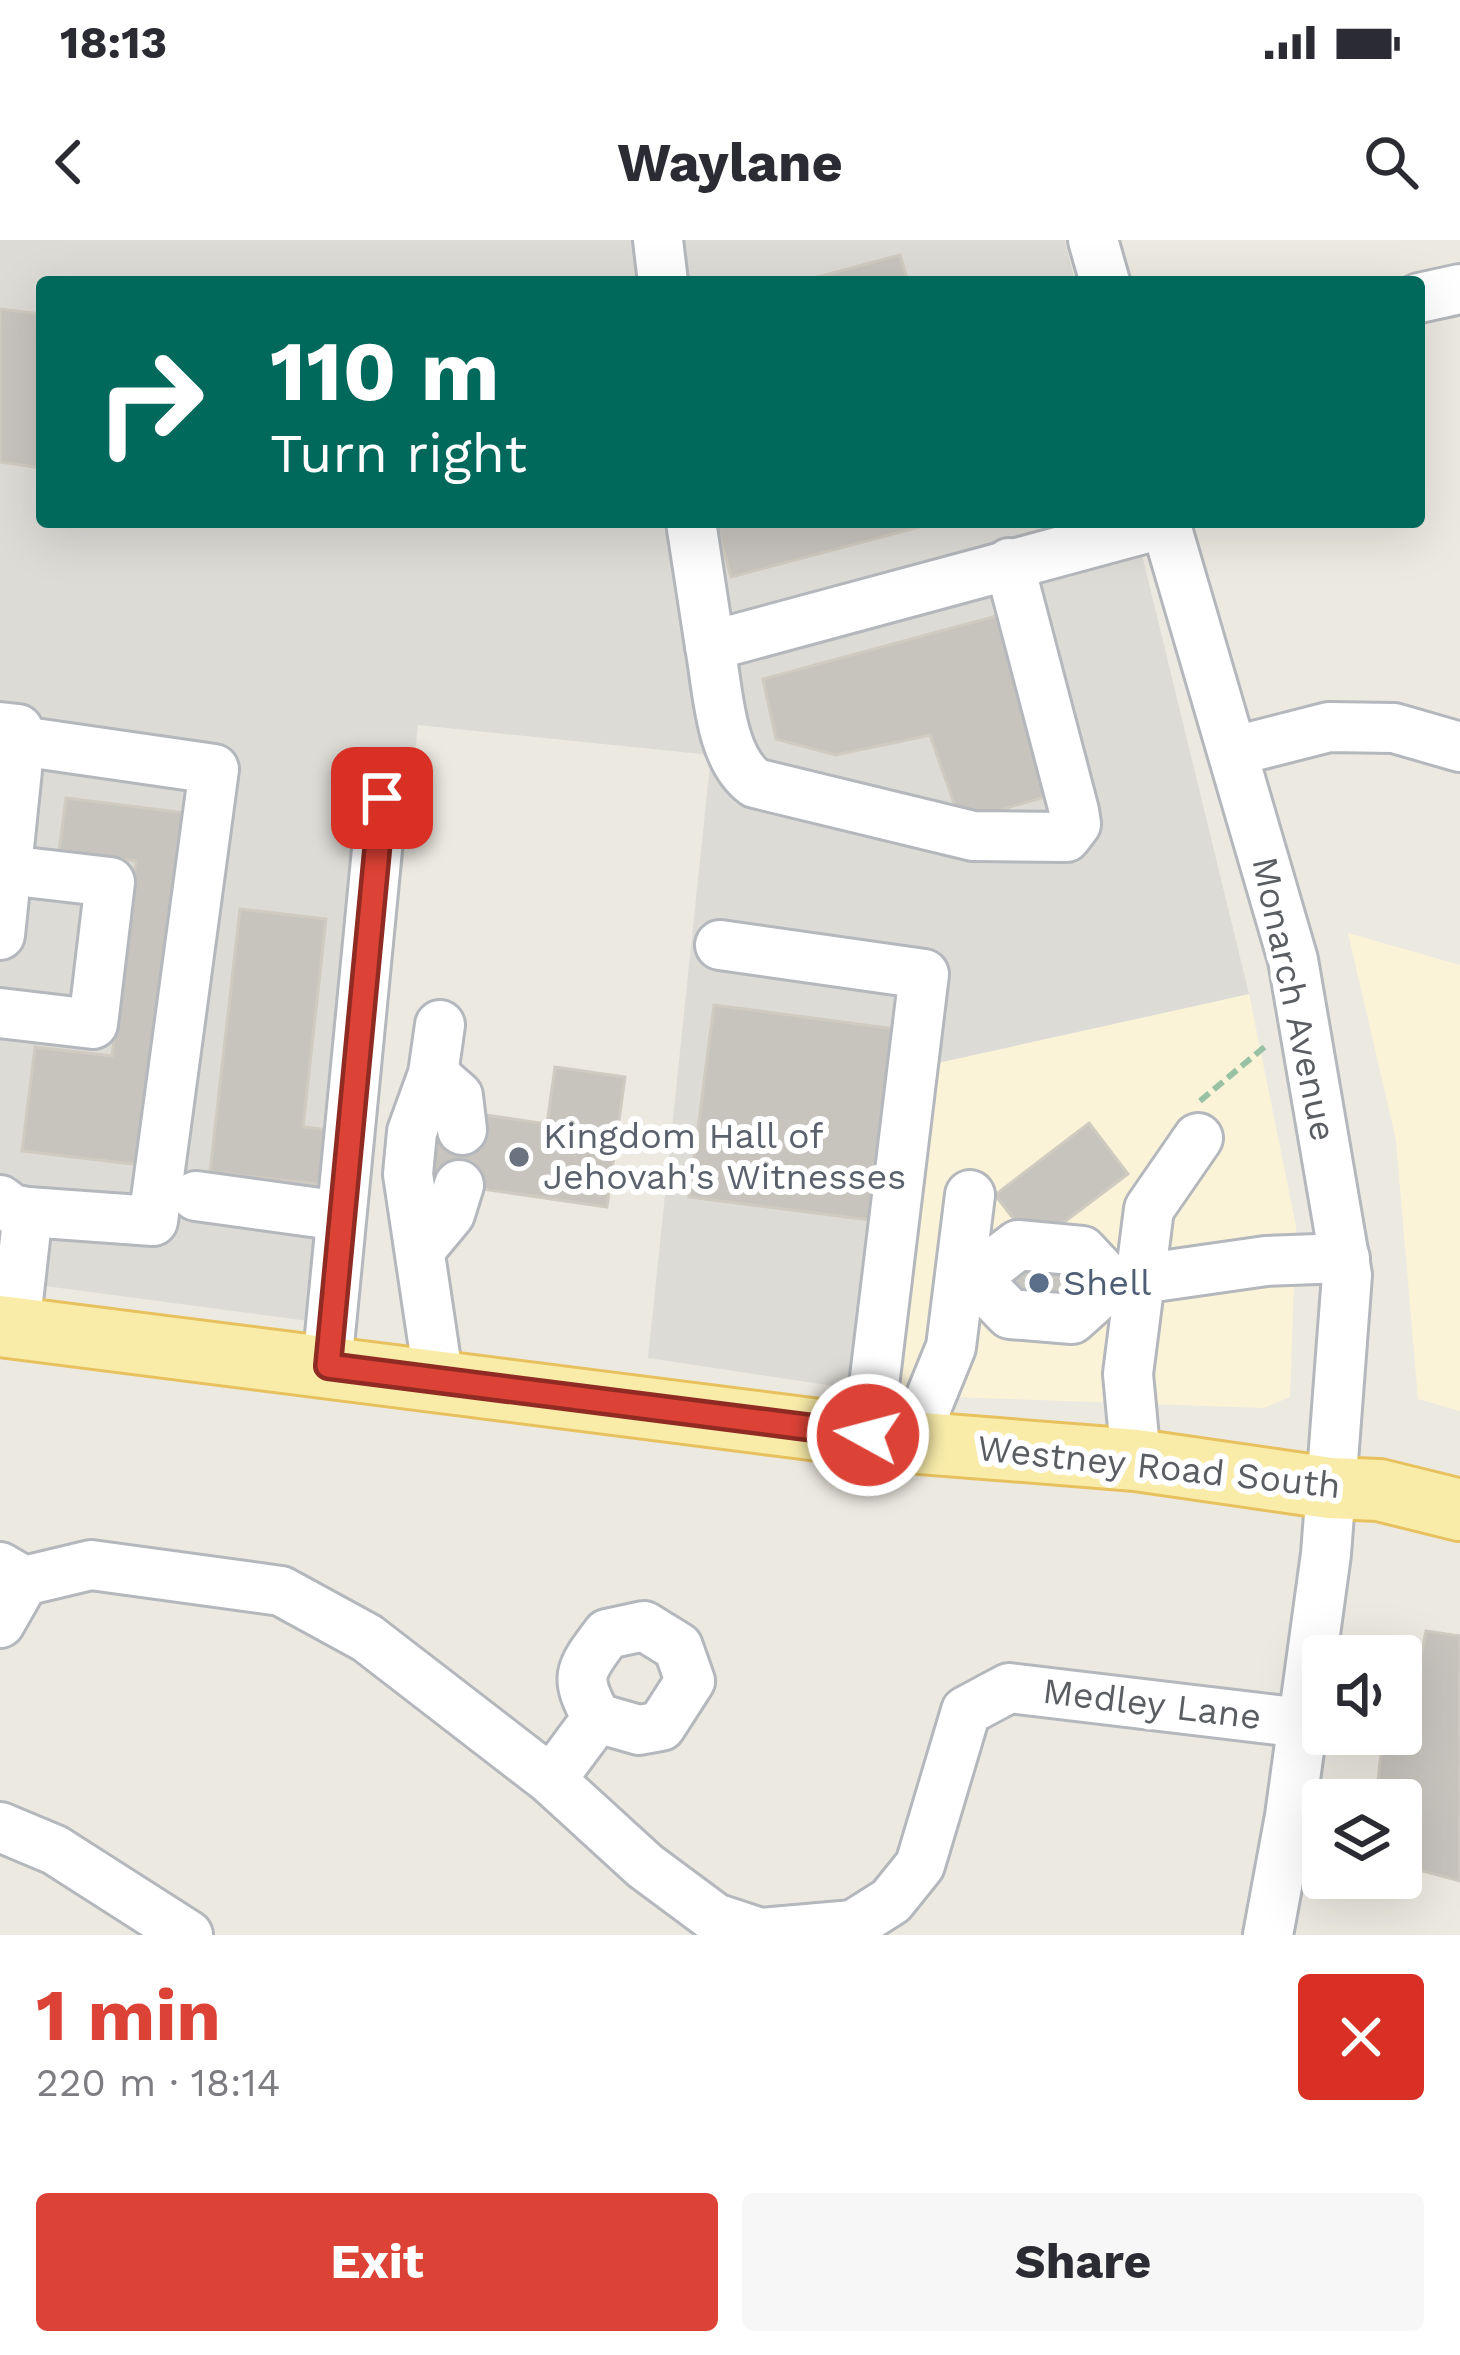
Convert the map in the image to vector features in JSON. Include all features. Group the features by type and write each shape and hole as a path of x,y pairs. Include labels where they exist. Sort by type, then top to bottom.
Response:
{"main road":[{"name":"Westney Road South","path":"8,1327 895,1439 1136,1460 1330,1488 1379,1490 1460,1510"}],"street":[{"path":"658,240 662,276"},
{"path":"1093,240 1103,276"},
{"path":"1425,297 1460,289"},
{"path":"692,528 730,747 741,774 755,783 974,836 1066,838 1076,824 1074,812 1009,563"},
{"path":"710,646 1142,528"},
{"name":"Monarch Avenue","path":"1167,528 1293,960 1348,1275 1340,1410 1314,1635"},
{"path":"1234,751 1328,727 1394,728 1460,747"},
{"path":"0,935 7,871 10,734 214,769 153,1221 14,1206 8,1327"},
{"path":"328,1366 382,798"},
{"path":"0,1013 93,1024 110,882 7,871"},
{"path":"720,945 924,974 895,1439"},
{"path":"440,1025 433,1074 412,1132 408,1174 440,1382"},
{"path":"433,1074 458,1096 462,1130"},
{"path":"970,1195 983,1278 1010,1314 1072,1319 1107,1281 1198,1120"},
{"path":"420,1250 449,1214 459,1185"},
{"path":"196,1196 341,1216"},
{"path":"895,1439 928,1406 983,1278 1018,1245 1082,1251 1107,1281 1128,1374 1136,1460"},
{"path":"1107,1281 1266,1261 1345,1258"},
{"name":"Medley Lane","path":"0,1623 12,1574 91,1565 281,1591 367,1638 551,1780 645,1866 715,1918 760,1933 853,1925 891,1901 920,1865 965,1711 1009,1688 1302,1723"},
{"path":"551,1780 597,1718"},
{"name":"Monarch Avenue","path":"1268,1935 1302,1723"},
{"path":"0,1827 55,1850 188,1935"}],"path":[{"path":"1198,1120 1302,1016"}],"shaded area":[{"path":"0,240 1065,240 1074,276 36,276 36,528 1135,528 1249,994 933,1064 894,1395 648,1358 711,755 418,725 354,1327 0,1280"},
{"path":"1348,933 1460,965 1460,1411 1418,1399 1396,1140"},
{"path":"1249,994 1296,1226 1290,1397 1264,1408 894,1395 933,1064"}],"building":[{"path":"900,255 906,276 821,276"},
{"path":"0,309 36,313 36,467 0,462"},
{"path":"718,528 915,528 731,577"},
{"path":"996,616 1048,796 990,813 955,806 930,735 836,755 776,739 763,679"},
{"path":"66,798 194,814 150,1166 22,1151 35,1047 112,1056 136,861 59,852"},
{"path":"240,909 326,919 303,1127 341,1131 335,1186 210,1172"},
{"path":"714,1005 903,1030 878,1221 689,1197"},
{"name":"Kingdom Hall of Jehovah's Witnesses","path":"555,1067 625,1077 607,1207 421,1180 428,1126 483,1133 485,1115 547,1124"},
{"path":"1089,1123 1128,1174 1034,1245 995,1195"},
{"path":"1014,1253 1071,1255 1069,1312 1012,1309"},
{"path":"1426,1631 1460,1636 1460,1881 1422,1871 1422,1779 1378,1779 1381,1755 1422,1755"}],"tunnel":[{"path":"1013,1278 1070,1280"}],"place":[{"name":"Kingdom Hall of Jehovah's Witnesses","path":"519,1157"},
{"name":"Shell","path":"1039,1283"}],"route":[{"path":"382,798 328,1366 868,1435"}]}
